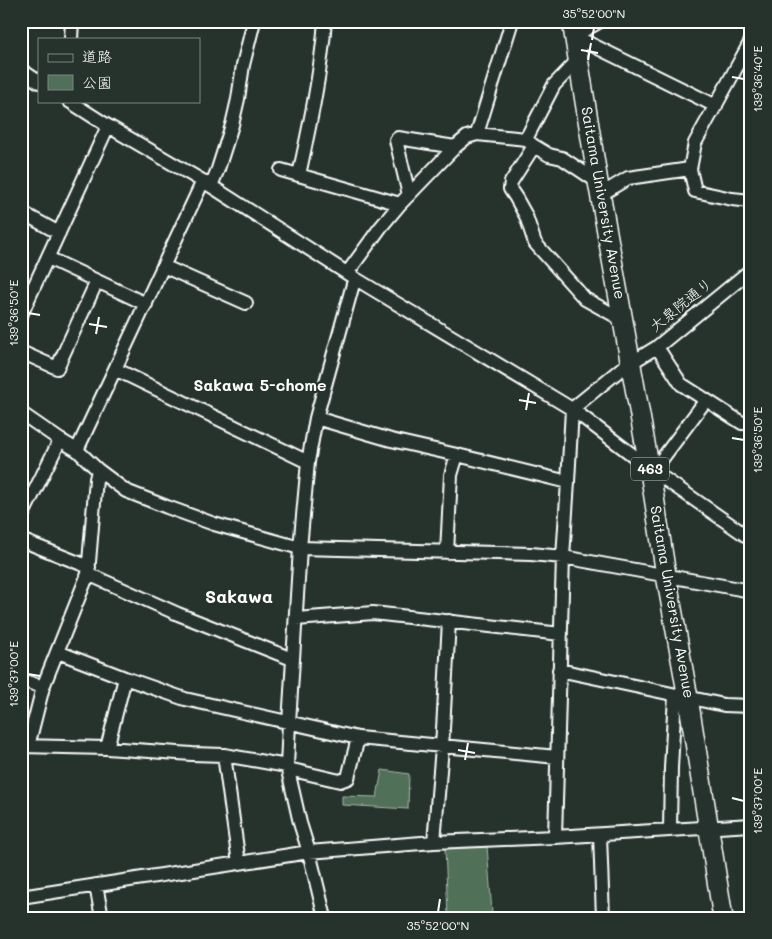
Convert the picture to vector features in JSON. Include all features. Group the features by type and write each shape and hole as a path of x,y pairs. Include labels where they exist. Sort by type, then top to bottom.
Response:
{"highway":[{"name":"Saitama University Avenue","path":"573,29 599,188 649,464 682,696 708,827 723,918"}],"street":[{"path":"71,38 72,21"},
{"path":"77,450 164,266 207,184 218,169 232,125 254,21"},
{"path":"299,175 319,74 325,21"},
{"path":"477,134 512,21"},
{"path":"573,29 600,21"},
{"path":"573,29 716,106"},
{"path":"751,41 695,143 690,169 695,191 751,201"},
{"path":"578,60 554,84 530,143 511,182 510,189 526,216 535,243 585,299 623,320"},
{"path":"21,70 38,81"},
{"path":"71,102 572,409 634,456 649,464 659,475 751,539"},
{"path":"21,315 108,126"},
{"path":"325,918 287,768 292,659 308,462 316,418 354,284 352,276 380,228 404,199 467,137 477,134 530,143 549,155 562,158 599,188 628,178 690,169"},
{"path":"404,199 396,140 398,138 455,147"},
{"path":"281,170 404,199"},
{"path":"21,212 59,233"},
{"path":"48,258 146,304"},
{"path":"164,266 246,303"},
{"name":"大泉院通り","path":"572,409 612,376 657,347 751,270"},
{"path":"21,352 56,368 97,281"},
{"path":"657,347 681,384 742,423 751,423"},
{"path":"115,369 308,462"},
{"path":"649,464 659,463 706,400"},
{"path":"555,837 563,557 572,409"},
{"path":"21,413 77,450 98,470 126,491 231,529 300,548 531,554 563,557 751,590"},
{"path":"316,418 391,440 568,482"},
{"path":"21,518 60,440"},
{"path":"447,552 451,475 456,454"},
{"path":"98,470 89,571 43,687 24,746 108,748 224,755 340,781 348,778 358,738"},
{"path":"21,540 178,614 292,659"},
{"path":"296,619 373,613 561,634"},
{"path":"434,842 442,747 449,621"},
{"path":"58,652 185,699 358,738 557,757"},
{"path":"559,670 724,705 751,706"},
{"path":"108,748 126,678"},
{"path":"21,680 43,687"},
{"path":"670,830 671,768 682,696"},
{"path":"224,755 239,863"},
{"path":"21,897 309,852 434,842 600,835 751,825"},
{"path":"600,835 603,918"},
{"path":"96,885 102,918"}],"green space":[{"path":"382,770 409,774 408,809 342,805 342,796 377,797"},
{"path":"487,846 492,913 448,916 445,848"}],"district":[{"name":"Sakawa 5-chome","path":"260,385"},
{"name":"Sakawa","path":"239,597"}]}
